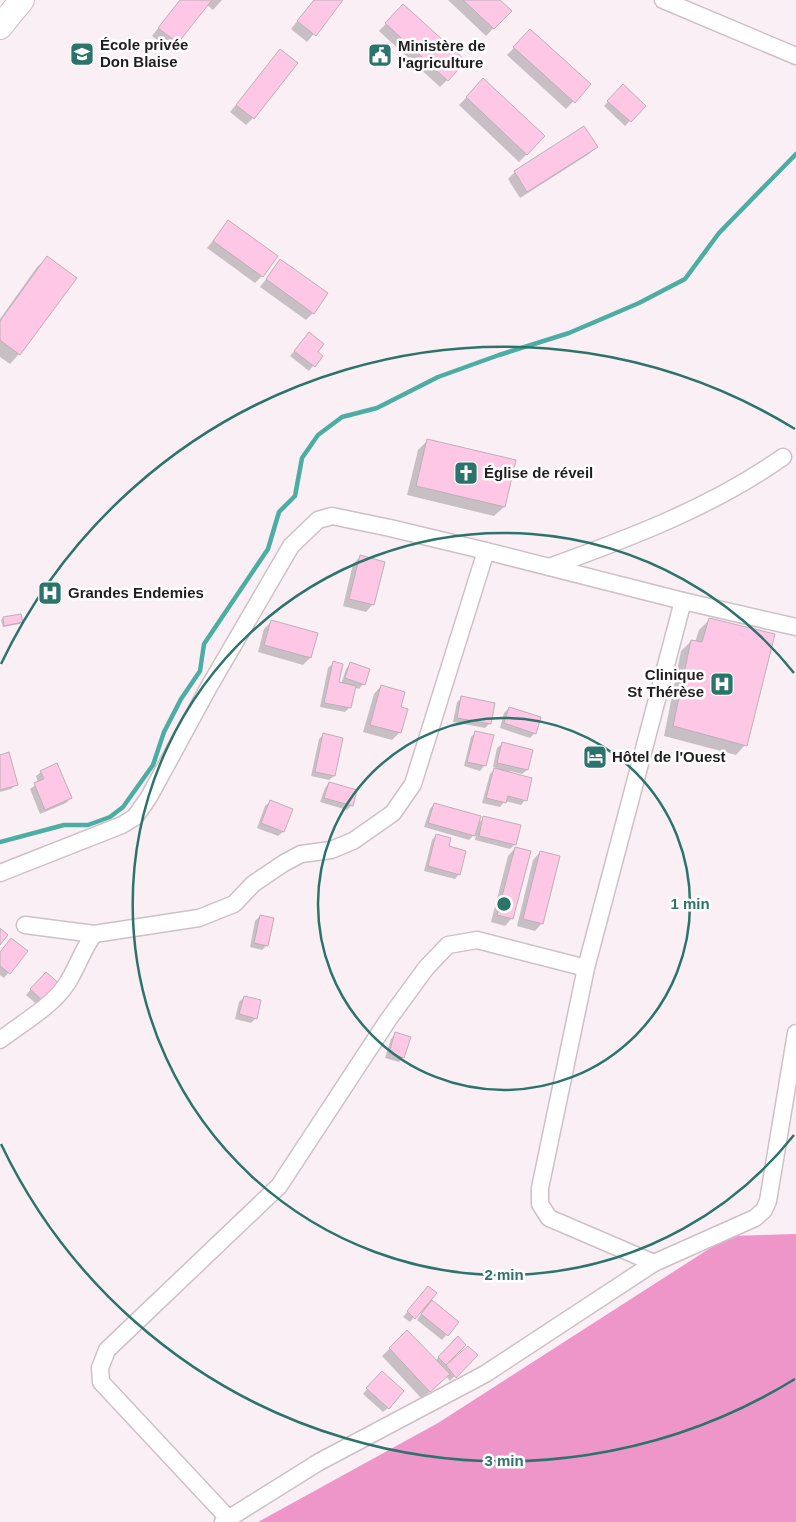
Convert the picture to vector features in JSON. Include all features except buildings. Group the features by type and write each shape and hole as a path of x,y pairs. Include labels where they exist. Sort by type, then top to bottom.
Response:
{"main road":[{"path":"0,27 22,0"}],"street":[{"path":"663,0 796,56"},
{"path":"549,567 611,545 720,496 754,478 783,457"},
{"path":"0,873 122,825 135,817 149,797 210,685 291,546 318,520 332,516 390,528 683,601 796,627"},
{"path":"25,925 94,934 198,918 234,904 253,884 284,863 301,854 331,850 353,841 393,813 413,784 486,551"},
{"path":"654,1263 549,1218 540,1204 540,1188 586,968 683,601"},
{"path":"0,1040 54,999 66,985 80,956 94,934"},
{"path":"586,968 477,940 448,946 426,968 388,1020 280,1186 107,1350 100,1368 101,1382 226,1520 319,1462 485,1374 654,1263 755,1218 764,1210 768,1201 796,1033"}],"shaded area":[{"path":"796,1234 796,1522 258,1522 438,1423 729,1236"}],"waterway":[{"path":"0,842 64,825 88,825 110,817 123,807 153,765 164,732 181,699 200,671 204,644 268,549 279,512 295,496 302,458 318,435 342,417 377,408 438,377 569,333 639,303 685,279 719,233 796,154"}],"place":[{"name":"École privée Don Blaise","path":"82,54"},
{"name":"Ministère de l'agriculture","path":"380,55"},
{"name":"Église de réveil","path":"466,473"},
{"name":"Grandes Endemies","path":"50,593"},
{"name":"Clinique St Thérèse","path":"722,684"},
{"name":"Hôtel de l'Ouest","path":"595,757"}]}
